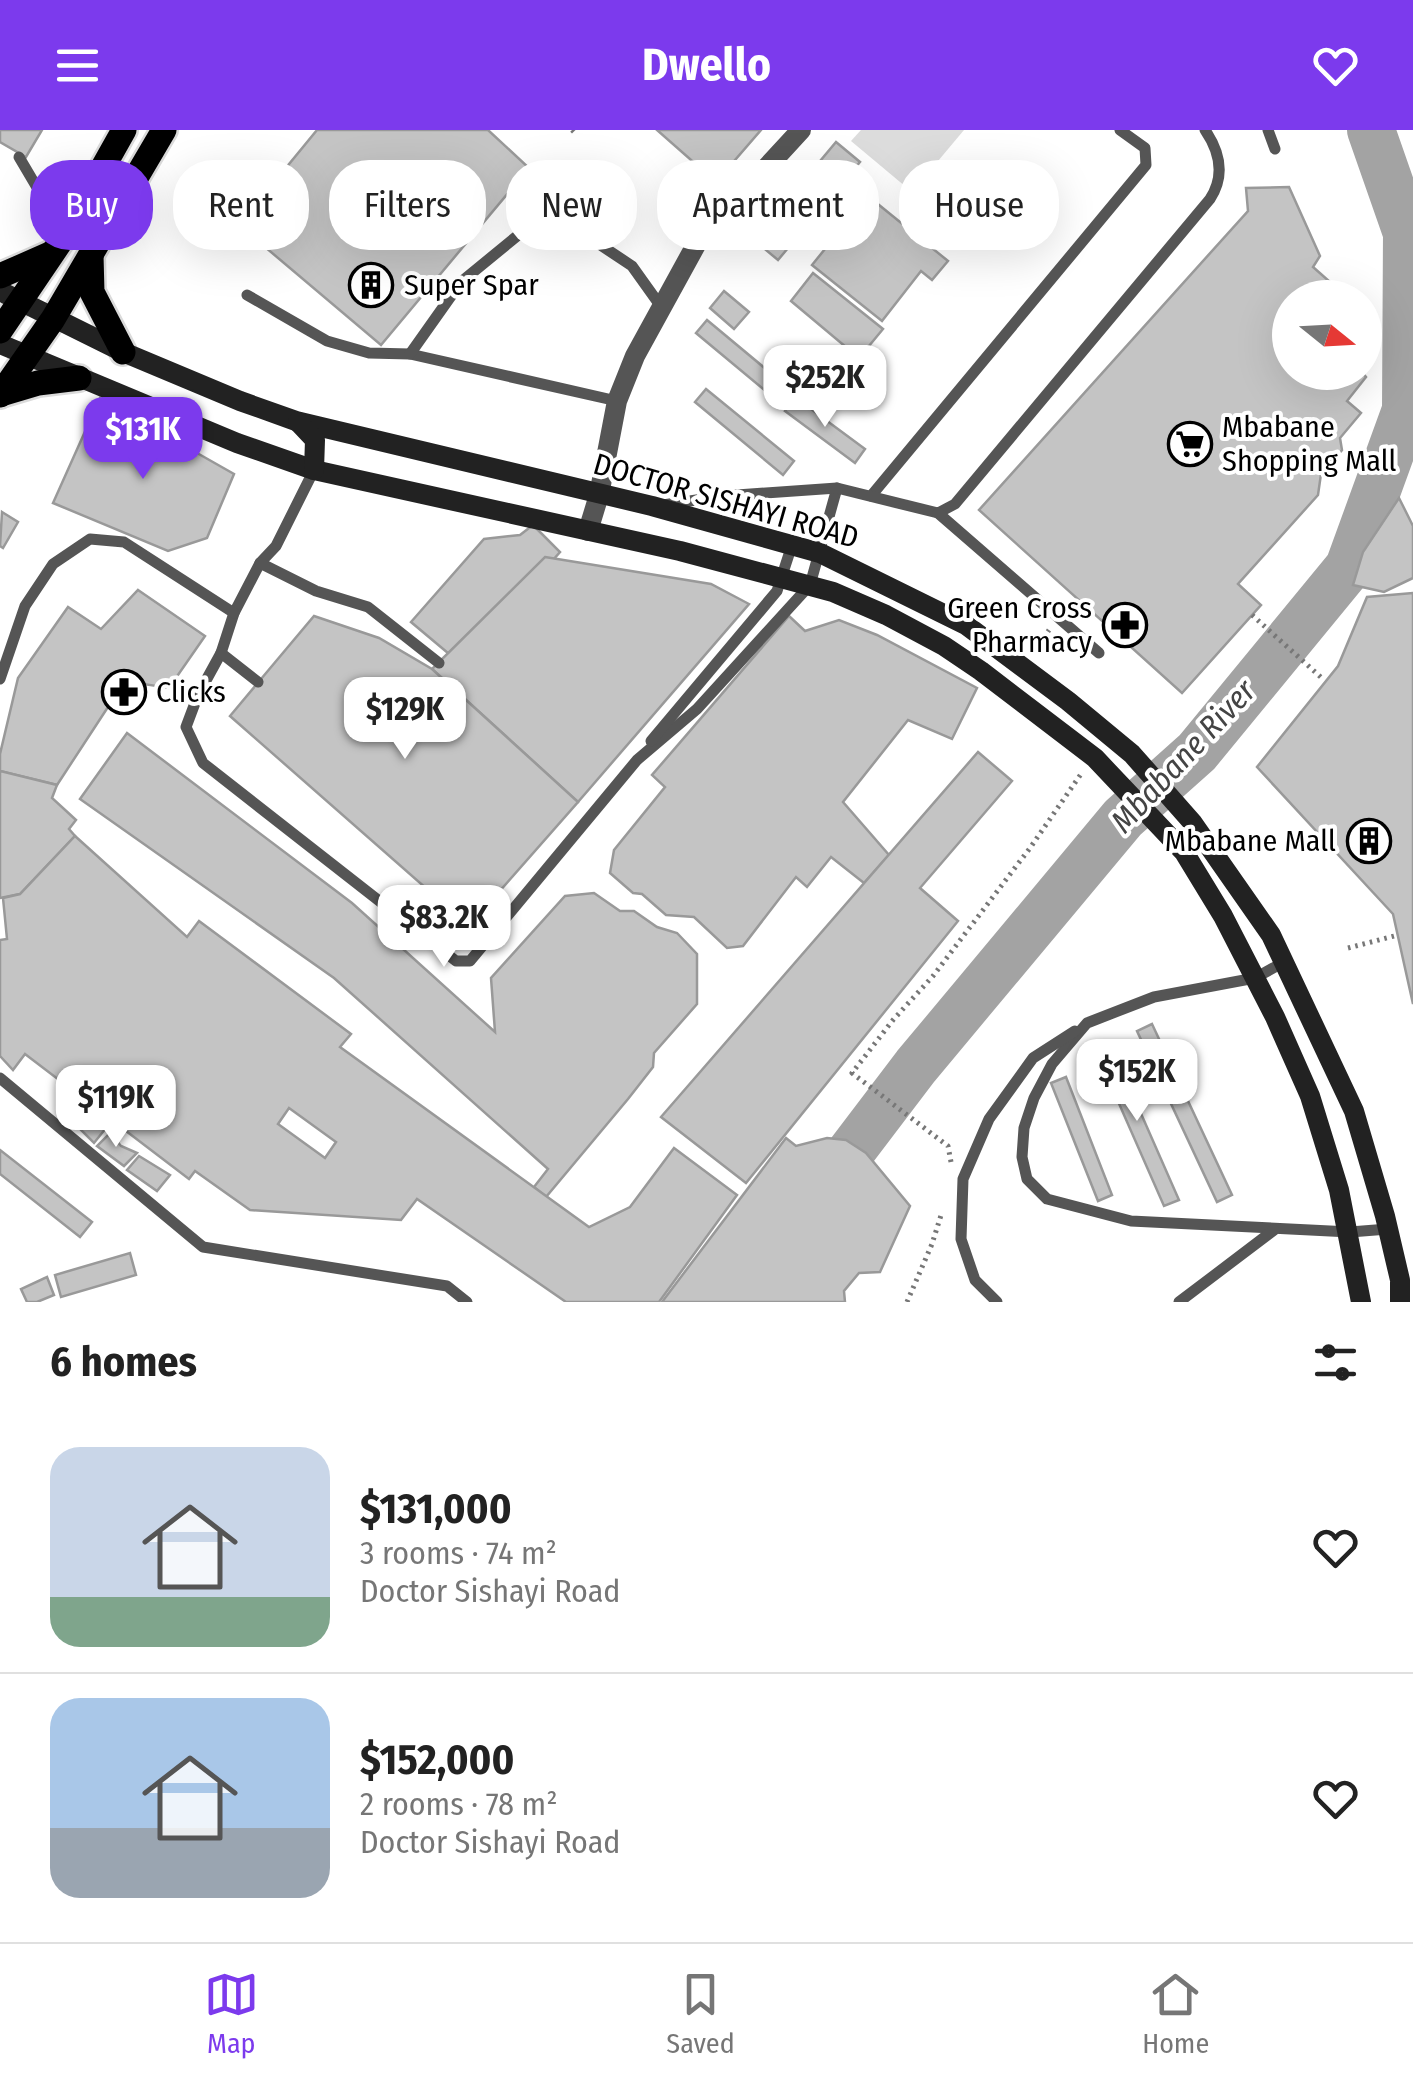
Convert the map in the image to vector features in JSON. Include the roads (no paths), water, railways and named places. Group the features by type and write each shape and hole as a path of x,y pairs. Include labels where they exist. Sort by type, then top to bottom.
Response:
{"main road":[{"path":"107,160 124,130"},
{"path":"0,395 53,320 164,130"},
{"path":"0,276 48,250"},
{"path":"0,331 10,297 53,250"},
{"path":"91,255 92,292 123,352"},
{"name":"DOCTOR SISHAYI ROAD","path":"10,297 123,352 240,401 296,420 652,506 820,553 966,625 1132,754 1228,870 1284,962 1354,1111 1388,1229 1400,1280 1400,1302"},
{"name":"DOCTOR SISHAYI ROAD","path":"0,344 237,443 314,470 782,576 886,614 944,646 1095,758 1184,852 1224,916 1310,1096 1350,1232 1361,1302"},
{"path":"0,395 38,383 78,378"},
{"path":"296,420 315,440 314,470"}],"street":[{"path":"588,531 600,495 617,400 634,356 698,243 801,130"}],"lane":[{"path":"870,496 1146,165 1145,148 1120,130"},
{"path":"938,513 955,504 1210,200 1219,180 1219,162 1216,146 1206,130"},
{"path":"1268,130 1275,148"},
{"path":"19,157 30,181"},
{"path":"410,354 461,282 522,232 559,230 592,240 632,266 662,308"},
{"path":"247,296 326,341 369,353 410,354 617,400"},
{"path":"314,470 276,546 260,563 234,614 221,653 198,695 186,728 203,763 456,962 470,961 777,591 792,545"},
{"path":"636,760 698,710 810,584 837,488"},
{"path":"652,506 723,496 837,488 938,513 1100,653"},
{"path":"0,679 25,606 53,564 90,539 124,542 234,614"},
{"path":"260,563 316,591 368,607 439,662"},
{"path":"221,653 258,682"},
{"path":"997,1302 975,1280 961,1239 963,1178 989,1119 1033,1058 1087,1023 1154,997 1255,978 1284,962"},
{"path":"1087,1023 1052,1064 1024,1128 1022,1158 1027,1179 1047,1198 1132,1221 1274,1230 1388,1229"},
{"path":"0,1078 203,1247 448,1286 467,1302"},
{"path":"1179,1302 1274,1230"}],"waterway":[{"name":"Mbabane River","path":"818,1195 916,1066 1123,818 1197,752 1349,567 1406,410 1407,233 1371,130"}],"place":[{"name":"Super Spar","path":"371,285"},
{"name":"Mbabane Shopping Mall","path":"1190,444"},
{"name":"Green Cross Pharmacy","path":"1125,625"},
{"name":"Clicks","path":"124,692"},
{"name":"Mbabane Mall","path":"1369,841"}]}
